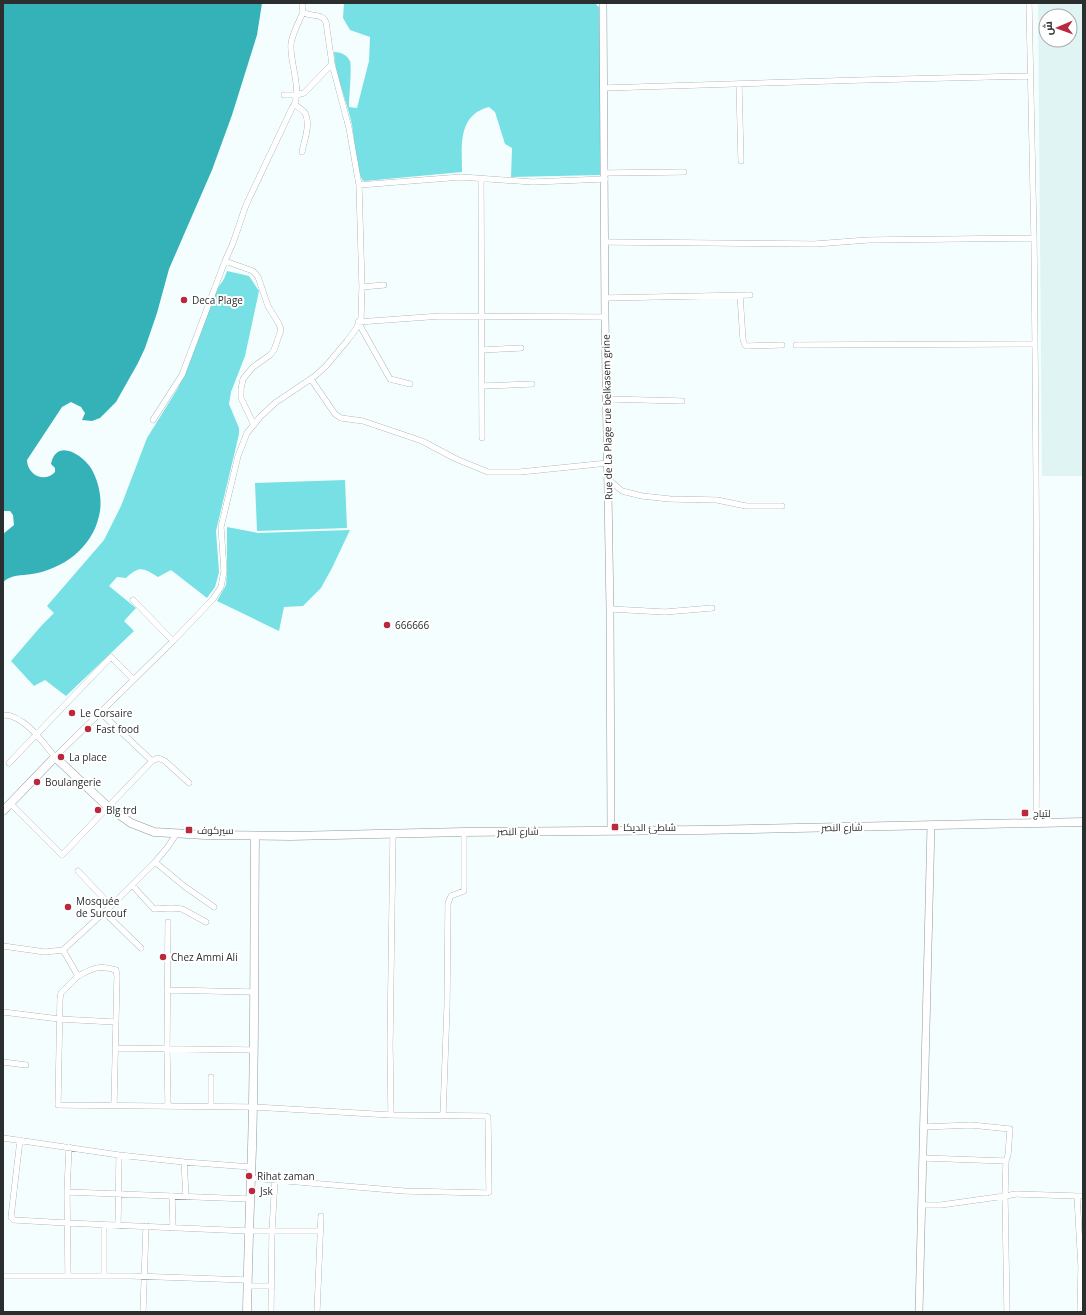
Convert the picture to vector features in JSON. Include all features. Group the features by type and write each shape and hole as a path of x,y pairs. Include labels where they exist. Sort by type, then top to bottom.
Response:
{"main road":[{"name":"شارع النصر","path":"55,757 107,806 131,823 154,832 255,836 612,830 714,830 1083,822"},
{"path":"3,811 55,757"},
{"path":"247,1312 254,992 255,836"}],"street":[{"path":"153,420 182,375 224,261 233,243 246,205 292,108 295,105 296,83 291,43 303,12 303,3"},
{"name":"Rue de La Plage rue belkasem grine","path":"603,3 605,317 612,830"},
{"path":"1029,3 1034,238 1037,686 1036,823"},
{"path":"3,714 14,715 36,734 55,757 173,641 213,599 221,587 224,571 221,527 225,507 238,456 248,433 275,403 326,366 356,329 362,312 359,185 349,128 332,64 326,22 320,15 307,14 303,12"},
{"path":"284,95 304,93 332,64"},
{"path":"604,88 1030,76"},
{"path":"739,84 741,160"},
{"path":"295,105 304,112 306,117 307,128 302,152"},
{"path":"359,185 461,177 533,182 605,176 684,172"},
{"path":"481,179 482,438"},
{"path":"605,242 815,244 868,240 1034,238"},
{"path":"224,261 253,271 258,277 268,306 281,330 274,350 270,355 253,367 243,379 240,389 241,398 254,425"},
{"path":"362,287 384,285"},
{"path":"740,295 743,340 745,345 782,345"},
{"path":"605,298 750,295"},
{"path":"358,322 441,316 605,317"},
{"path":"358,322 390,379 410,384"},
{"path":"796,345 1034,344"},
{"path":"482,350 521,348"},
{"path":"311,378 335,414 341,418 363,421 422,441 456,459 488,472 520,472 608,463"},
{"path":"482,386 532,384"},
{"path":"607,399 682,401"},
{"path":"608,479 622,490 642,496 670,499 717,500 746,506 782,506"},
{"path":"133,600 173,641"},
{"path":"610,609 665,612 712,608"},
{"path":"9,763 111,657 133,679"},
{"path":"101,713 152,761"},
{"path":"10,803 62,855 107,806 152,761 158,758 164,761 189,783"},
{"path":"919,1312 931,825"},
{"path":"443,1115 447,1000 448,903 451,896 464,891 464,832"},
{"path":"3,946 45,952 63,950 111,906 155,862 168,848 177,833"},
{"path":"391,1115 390,1046 394,833"},
{"path":"155,862 184,886 214,907"},
{"path":"78,871 111,906"},
{"path":"132,885 154,909 182,909 206,922"},
{"path":"104,912 141,948"},
{"path":"168,922 168,1105"},
{"path":"63,950 78,976"},
{"path":"114,1105 117,976 116,970 103,966 91,969 78,976 61,992 59,1019 58,1105 252,1106 391,1115 488,1117 489,1192 487,1193 404,1191 250,1178"},
{"path":"167,990 254,992"},
{"path":"3,1012 59,1019 115,1022"},
{"path":"115,1048 253,1050"},
{"path":"3,1062 26,1065"},
{"path":"211,1077 211,1106"},
{"path":"924,1127 971,1125 1010,1129 1008,1155 1006,1161 1005,1196 1006,1312"},
{"path":"3,1138 119,1155 251,1167"},
{"path":"20,1140 12,1219 67,1224 118,1226 248,1231 320,1231"},
{"path":"68,1276 67,1192 69,1147"},
{"path":"118,1226 119,1155"},
{"path":"923,1158 1006,1161"},
{"path":"184,1162 186,1196"},
{"path":"271,1312 272,1231 275,1179"},
{"path":"67,1192 249,1199"},
{"path":"922,1205 941,1205 1016,1194 1080,1196 1080,1312"},
{"path":"172,1196 173,1227"},
{"path":"317,1312 321,1216"},
{"path":"104,1225 104,1276"},
{"path":"143,1312 146,1226"},
{"path":"3,1276 144,1277 247,1283 272,1286"}],"shaded area":[{"path":"3,3 262,3 257,35 232,115 212,170 169,269 157,313 145,348 138,363 116,402 100,418 92,421 82,420 85,413 81,407 71,402 62,407 27,460 33,473 37,476 46,477 51,476 55,472 55,468 51,464 54,456 58,452 63,450 70,451 82,458 91,468 100,491 101,504 95,527 90,538 83,547 65,562 55,567 32,574 13,576 3,582"},
{"path":"344,3 595,3 600,8 600,175 511,177 512,148 505,144 495,112 489,107 479,111 471,117 466,124 462,143 462,172 365,181 362,180 352,125 339,79 334,52 344,54 350,61 351,76 349,107 357,108 369,61 370,37 350,30 343,18"},
{"path":"1038,3 1083,3 1083,476 1042,476 1038,48 1078,48 1078,8 1038,8"},
{"path":"227,271 249,276 259,291 245,356 231,392 229,404 239,428 239,434 216,531 219,572 215,587 207,598 171,570 158,577 142,569 135,571 126,578 117,577 109,586 136,608 124,621 134,631 66,696 45,680 34,686 11,661 54,613 47,606 104,540 121,506 147,438 178,388 217,289 224,279"},
{"path":"345,480 347,528 257,531 255,483"},
{"path":"227,527 258,533 350,530 321,588 303,606 284,607 279,631 217,601 226,585"}],"pier":[{"path":"3,511 10,511 13,515 14,525 3,534"}],"place":[{"name":"Deca Plage","path":"184,300"},
{"name":"666666","path":"387,625"},
{"name":"Le Corsaire","path":"72,713"},
{"name":"Fast food","path":"88,729"},
{"name":"La place","path":"61,757"},
{"name":"Boulangerie","path":"37,782"},
{"name":"Blg trd","path":"98,810"},
{"name":"لتياج","path":"1025,813"},
{"name":"شاطئ الديكا","path":"615,827"},
{"name":"سيركوف","path":"189,830"},
{"name":"Mosquée de Surcouf","path":"68,907"},
{"name":"Chez Ammi Ali","path":"163,957"},
{"name":"Rihat zaman","path":"249,1176"},
{"name":"Jsk","path":"252,1191"}]}
